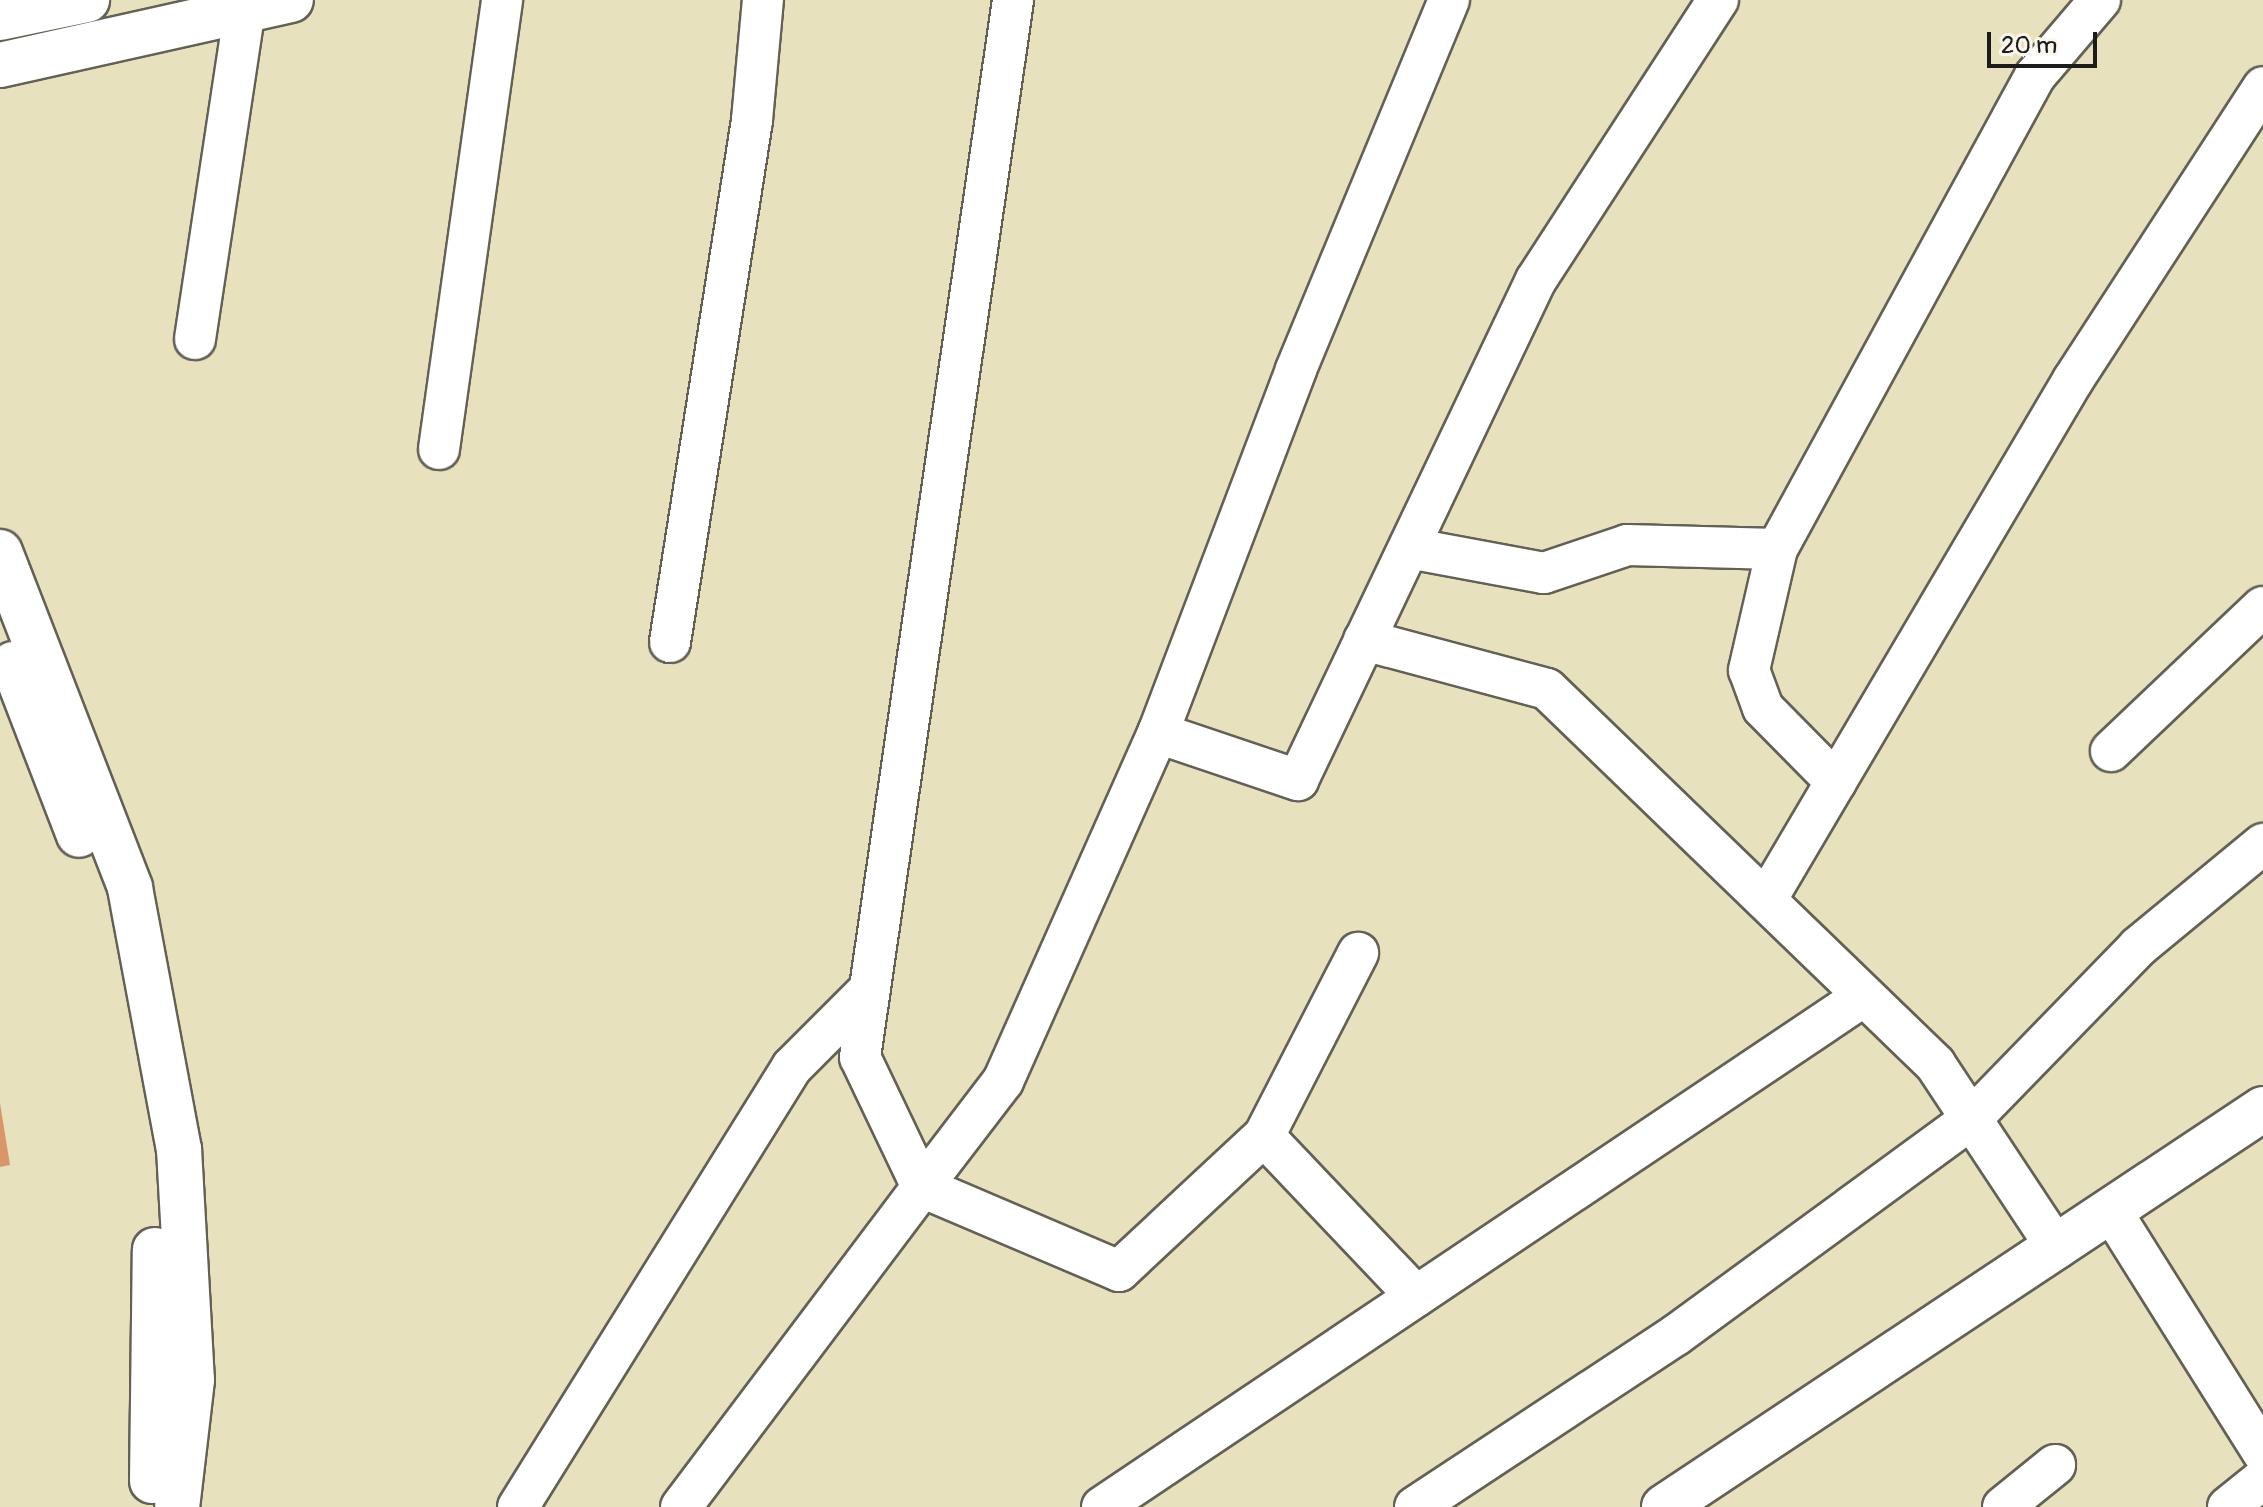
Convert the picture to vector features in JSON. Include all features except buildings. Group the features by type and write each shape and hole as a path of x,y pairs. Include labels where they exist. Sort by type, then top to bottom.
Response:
{"street":[{"path":"0,18 87,0"},
{"path":"0,65 291,0"},
{"path":"439,449 502,0"},
{"path":"670,642 752,120 763,0"},
{"path":"1013,0 860,1057 922,1187 1119,1271 1264,1136 1358,953"},
{"path":"681,1507 1003,1081 1158,733 1296,370 1449,0"},
{"path":"1158,733 1298,780 1536,280 1718,0"},
{"path":"1836,782 1763,708 1749,670 1777,549 2035,76 2100,0"},
{"path":"195,339 245,10"},
{"path":"1766,900 2073,380 2263,87"},
{"path":"1409,548 1544,573 1627,545 1777,549"},
{"path":"0,552 130,888 179,1149 192,1380 177,1507"},
{"path":"2111,751 2263,607"},
{"path":"0,627 109,906 153,1144 159,1383 150,1507"},
{"path":"1364,640 1547,689 1935,1064 2057,1248"},
{"path":"1415,1507 1676,1335 1971,1119 2138,947 2263,844"},
{"path":"518,1507 792,1067 870,989"},
{"path":"1102,1507 1864,996"},
{"path":"1664,1507 2263,1109"},
{"path":"1264,1136 1416,1296"},
{"path":"2110,1209 2263,1453"},
{"path":"2003,1507 2055,1465"},
{"path":"2228,1507 2263,1479"}]}
